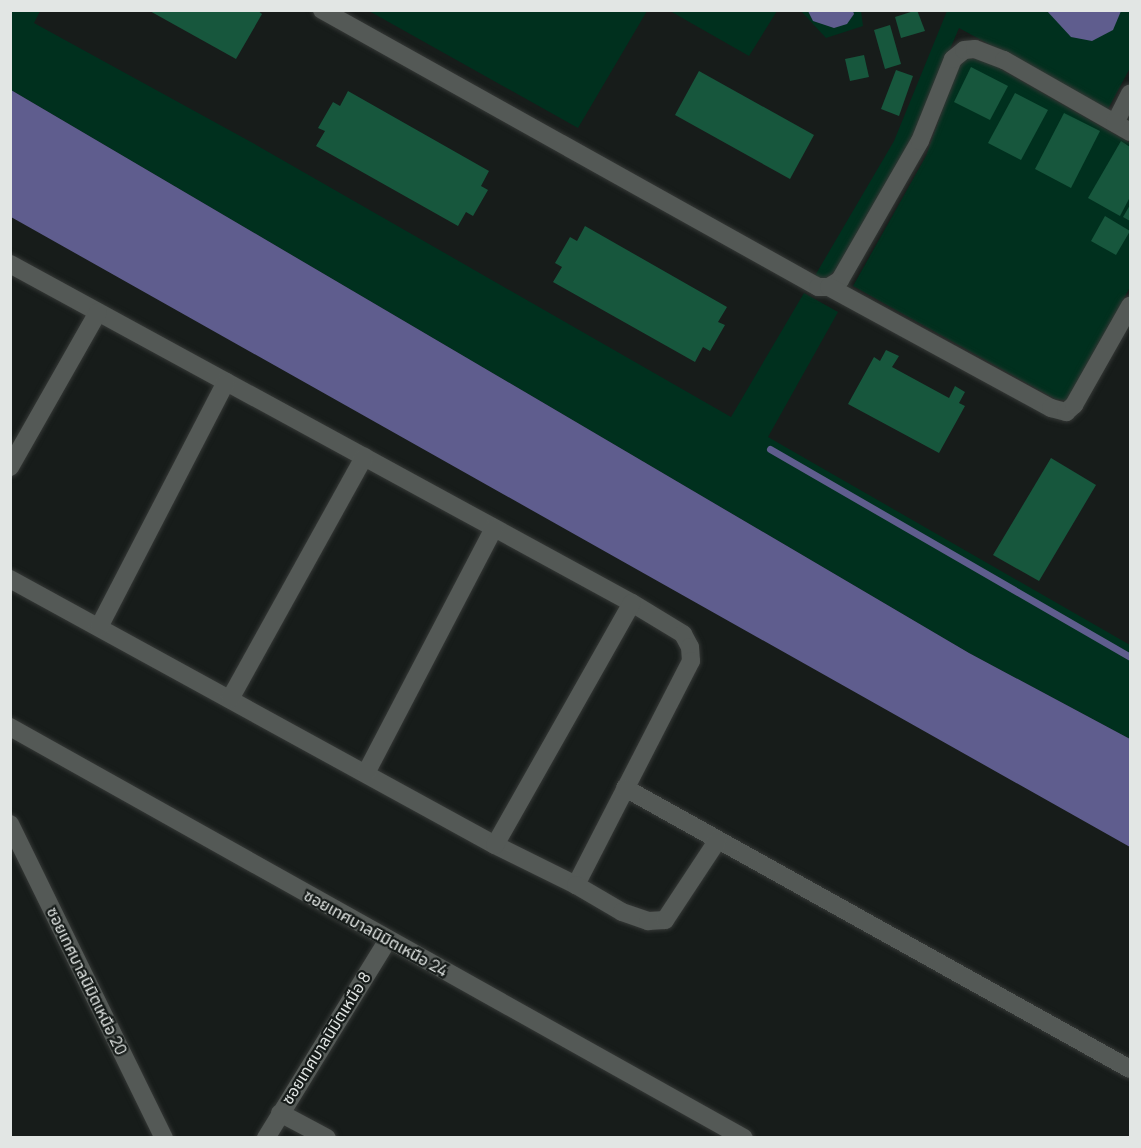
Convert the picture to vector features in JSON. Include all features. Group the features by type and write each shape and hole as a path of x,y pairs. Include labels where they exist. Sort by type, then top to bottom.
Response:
{"street":[{"path":"322,10 805,283 829,287 1051,408 1066,412 1131,306"},
{"path":"829,287 840,280 914,151 953,59 963,50 975,49 1004,60 1123,127 1131,94"},
{"path":"10,264 632,603 682,634 690,647 691,661 576,885"},
{"path":"10,467 98,312"},
{"path":"99,627 226,382"},
{"path":"230,699 364,457"},
{"path":"366,773 494,528"},
{"path":"10,579 495,845 576,885 622,912 648,921 665,920 717,841"},
{"path":"495,845 632,603"},
{"name":"ซอยเทศบาลนิมิตเหนือ 24","path":"10,727 744,1137"},
{"path":"625,788 1131,1069"},
{"name":"ซอยเทศบาลนิมิตเหนือ 20","path":"10,824 165,1137"},
{"name":"ซอยเทศบาลนิมิตเหนือ 8","path":"266,1137 388,940"},
{"path":"279,1113 327,1137"}],"green space":[{"path":"777,10 749,56 670,11"},
{"path":"10,11 40,11 34,23 251,142 731,417 804,293 838,312 768,437 1130,645 1130,739 969,653 11,90"},
{"path":"369,11 647,11 578,128"},
{"path":"801,11 861,11 863,26 826,38"},
{"path":"947,11 1130,11 1130,68 1108,109 959,28 904,158 840,266 826,279 813,279 894,141"},
{"path":"965,59 983,59 1130,143 1130,287 1069,401 1055,399 853,286 926,156 958,66"}],"shaded area":[{"path":"808,11 853,11 854,14 847,24 834,28 813,21"},
{"path":"1047,11 1121,11 1113,30 1092,41 1071,37"},
{"path":"11,90 969,653 1130,739 1130,847 11,217"}],"building":[{"path":"148,10 257,10 262,14 236,59"},
{"path":"917,10 925,31 901,38 895,17"},
{"path":"890,25 901,64 885,69 874,30"},
{"path":"864,55 869,77 850,81 845,59"},
{"path":"971,67 1008,86 990,120 954,102"},
{"path":"896,70 913,76 899,116 881,109"},
{"path":"699,71 814,135 790,179 675,115"},
{"path":"348,91 489,171 481,186 488,190 473,216 466,212 458,226 316,146 325,131 318,128 333,102 340,106"},
{"path":"1015,93 1048,110 1021,160 988,143"},
{"path":"1064,113 1100,131 1071,188 1035,169"},
{"path":"1121,141 1130,147 1130,197 1120,216 1088,198"},
{"path":"1130,205 1130,221 1123,217"},
{"path":"1105,216 1130,231 1116,255 1091,241"},
{"path":"585,226 727,307 718,322 725,325 710,351 703,347 695,362 553,282 562,267 555,263 570,237 577,241"},
{"path":"886,350 899,356 892,367 949,398 955,386 965,392 959,403 965,406 939,453 848,404 874,357 880,361"},
{"path":"1051,458 1096,485 1039,581 993,555"}],"waterway":[{"path":"770,449 1130,657"}]}
